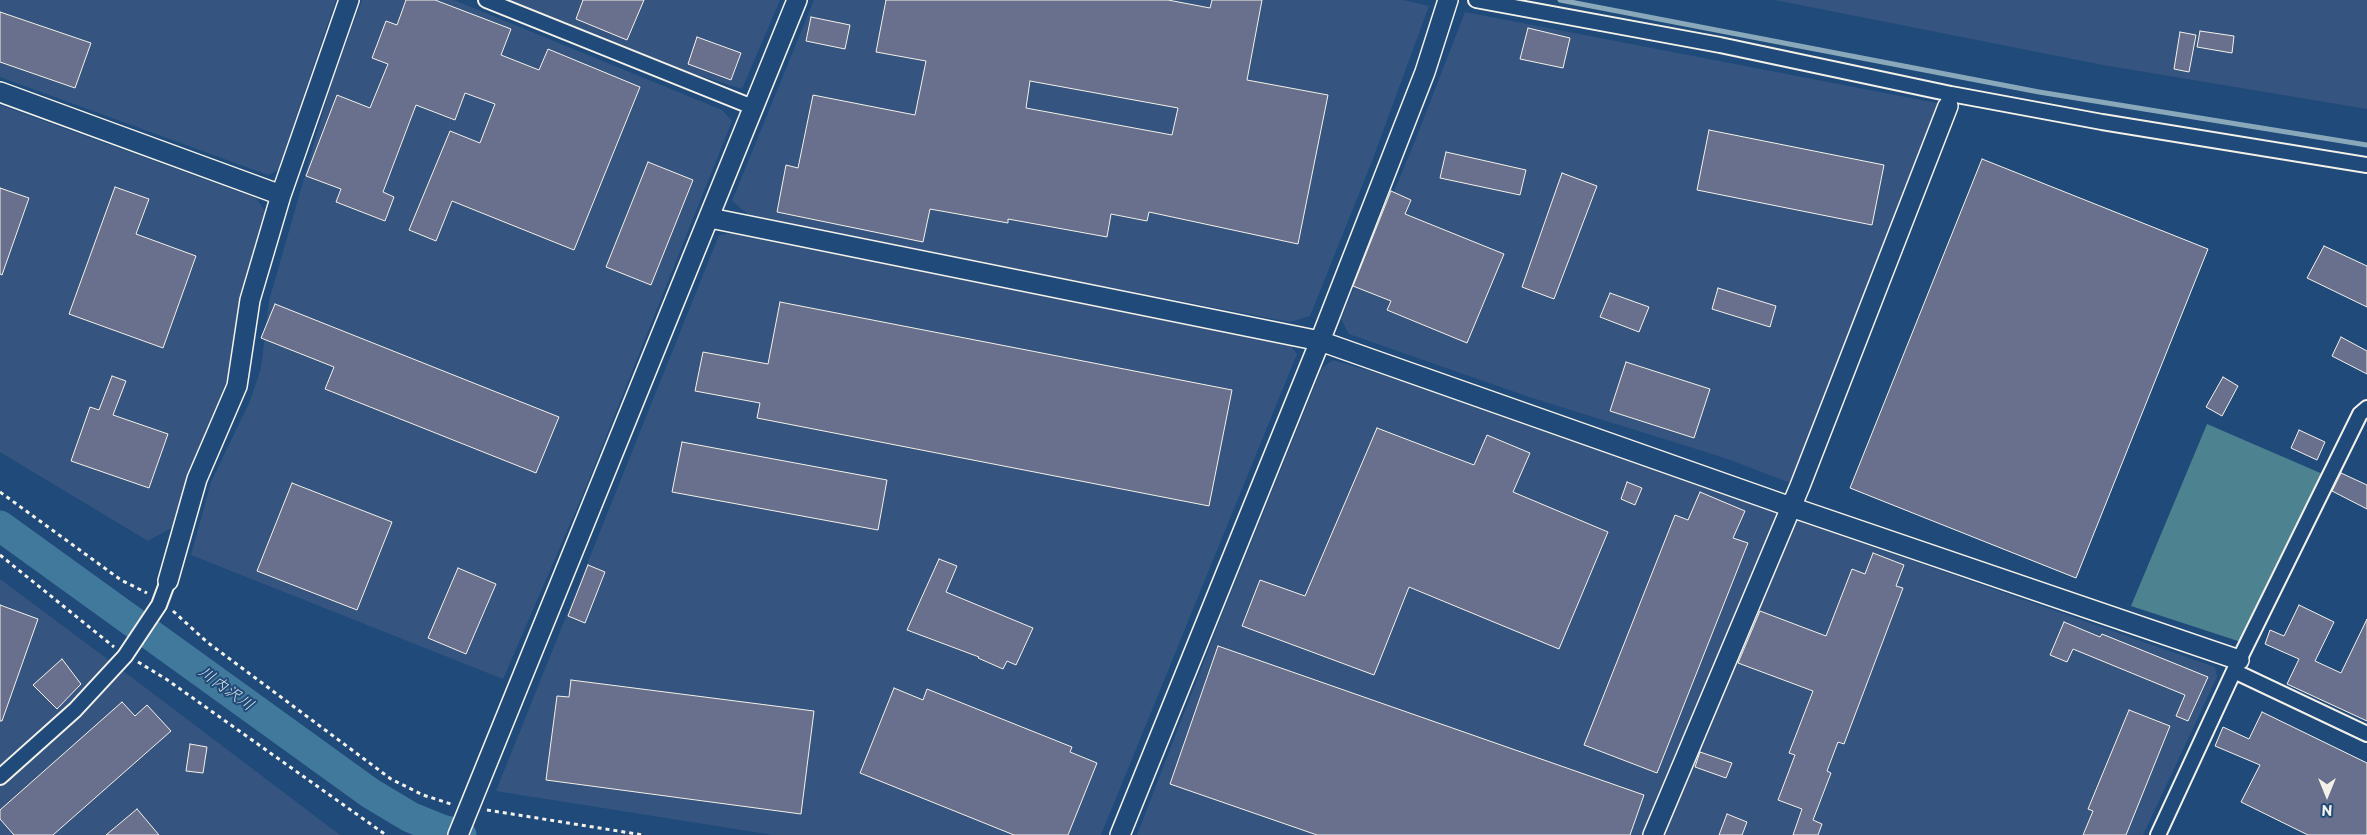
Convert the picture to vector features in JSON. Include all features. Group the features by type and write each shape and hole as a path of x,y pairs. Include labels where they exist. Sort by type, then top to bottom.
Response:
{"street":[{"path":"0,777 75,710 127,653 160,603 197,479 237,386 250,300 281,195 349,0"},
{"path":"486,0 755,108"},
{"path":"458,835 798,0"},
{"path":"1120,835 1320,341 1425,72 1448,0"},
{"path":"1476,0 1720,45 1951,94 2102,122 2367,165"},
{"path":"0,92 281,195"},
{"path":"1654,835 1791,507 1948,106"},
{"path":"710,218 1320,341 2237,665 2367,734"},
{"path":"2158,835 2237,665 2360,414 2367,408"}],"path":[{"path":"0,492 121,580 160,603 207,642 391,779 446,804 469,810 643,835"},
{"path":"0,555 127,653 386,835"}],"shaded area":[{"path":"0,0 336,0 278,170 268,175 0,77"},
{"path":"362,0 454,0 722,110 732,121 586,487 503,679 191,555 211,482 250,401 261,368 269,301 331,84"},
{"path":"509,0 780,0 742,89 691,73"},
{"path":"814,0 1403,0 1429,6 1372,161 1310,316 1290,322 754,219 732,201"},
{"path":"1775,0 2367,0 2367,109 2103,65"},
{"path":"1465,12 1942,104 1793,484 1725,458 1529,397 1349,334 1341,319 1415,141"},
{"path":"0,105 256,198 267,214 242,297 227,380 194,459 173,527 148,541 0,452"},
{"path":"734,233 1287,341 1297,354 1101,835 773,835 496,791 719,235"},
{"path":"1333,360 1393,378 2215,667 2217,677 2143,835 1137,835 1221,617 1322,368"},
{"path":"0,579 114,664 340,835 0,835"}],"green space":[{"path":"2207,424 2325,475 2241,642 2131,606"}],"building":[{"path":"406,0 435,0 511,29 501,55 539,70 548,49 640,87 574,250 452,201 436,241 409,230 450,131 480,143 495,104 465,93 455,120 416,105 383,192 394,197 385,221 336,202 341,189 306,176 337,95 370,108 388,64 372,58 386,21 397,25"},
{"path":"583,0 644,0 627,40 576,19"},
{"path":"886,0 1168,0 1210,8 1212,0 1262,0 1247,80 1328,95 1298,244 1149,212 1147,221 1111,214 1107,237 1008,219 1008,223 930,209 923,242 777,212 786,165 798,168 813,95 915,115 926,61 876,52","holes":["1030,81 1178,108 1172,135 1026,108"]},
{"path":"0,12 91,43 75,88 0,62"},
{"path":"811,17 850,25 845,49 806,41"},
{"path":"1528,28 1570,38 1563,68 1520,59"},
{"path":"2200,31 2234,36 2232,53 2197,47"},
{"path":"2180,32 2196,35 2189,72 2174,69"},
{"path":"697,37 741,53 731,80 688,64"},
{"path":"1709,130 1884,165 1872,225 1697,190"},
{"path":"1446,152 1526,170 1520,195 1440,178"},
{"path":"1982,159 2208,249 2076,578 1850,488"},
{"path":"648,162 693,180 651,285 606,267"},
{"path":"1562,173 1597,186 1554,299 1522,287"},
{"path":"115,187 149,199 136,234 196,256 163,348 69,314"},
{"path":"0,188 29,198 2,275 0,274"},
{"path":"1391,191 1411,200 1405,214 1504,254 1467,343 1387,310 1391,301 1353,286"},
{"path":"2324,246 2367,266 2367,307 2307,278"},
{"path":"1718,288 1776,306 1770,327 1712,309"},
{"path":"1610,293 1649,307 1639,332 1600,317"},
{"path":"780,302 1232,390 1209,506 757,418 760,403 695,391 703,352 768,364"},
{"path":"275,304 559,417 536,473 325,389 334,367 261,338"},
{"path":"2341,337 2367,351 2367,374 2332,356"},
{"path":"1626,362 1710,389 1694,438 1610,411"},
{"path":"112,376 126,381 113,415 168,434 149,488 71,461 90,407 99,410"},
{"path":"2223,377 2238,386 2222,416 2206,407"},
{"path":"1377,428 1474,465 1487,435 1530,453 1513,492 1608,532 1559,649 1409,587 1374,675 1242,626 1260,580 1305,596"},
{"path":"2299,430 2325,442 2317,460 2291,448"},
{"path":"682,442 887,480 878,530 672,492"},
{"path":"2341,473 2367,485 2367,509 2332,491"},
{"path":"1627,482 1642,488 1635,505 1621,499"},
{"path":"292,483 392,522 357,610 257,571"},
{"path":"1700,492 1745,511 1733,538 1748,543 1657,773 1584,745 1675,515 1688,520"},
{"path":"1873,553 1904,565 1896,586 1903,588 1844,744 1838,742 1827,771 1831,773 1813,820 1822,824 1818,835 1793,835 1802,809 1778,800 1795,755 1789,753 1813,691 1738,663 1760,611 1826,636 1852,569 1865,574"},
{"path":"939,559 957,566 946,592 1033,628 1016,665 1007,661 1003,669 979,657 907,630"},
{"path":"588,565 605,572 585,623 568,616"},
{"path":"458,568 496,584 466,654 428,638"},
{"path":"0,605 38,619 2,721 0,721"},
{"path":"2299,605 2334,622 2315,661 2341,673 2367,619 2367,721 2287,684 2299,659 2265,644 2270,630 2284,636"},
{"path":"2064,622 2100,637 2102,634 2208,677 2188,721 2176,716 2185,695 2073,649 2067,662 2050,655"},
{"path":"1218,646 1644,795 1630,835 1317,835 1170,784"},
{"path":"62,659 81,684 57,709 33,685"},
{"path":"571,680 814,711 801,814 546,780 557,696 569,697"},
{"path":"894,688 923,700 927,689 1072,747 1070,752 1097,763 1068,835 1014,835 860,773"},
{"path":"122,702 135,716 147,705 171,731 53,835 14,835 0,819 0,810"},
{"path":"2129,710 2170,726 2126,835 2083,835 2093,811 2088,809"},
{"path":"2262,712 2367,763 2367,835 2308,835 2241,802 2260,765 2215,746 2223,727 2249,739"},
{"path":"190,744 207,747 203,773 186,771"},
{"path":"1700,752 1732,763 1726,778 1695,767"},
{"path":"137,809 159,835 106,835"},
{"path":"1727,814 1747,822 1742,835 1719,835"}],"waterway":[{"path":"1560,0 2039,92 2367,145"},
{"name":"川内沢川","path":"0,526 370,793 410,817 442,830 461,835"}]}
